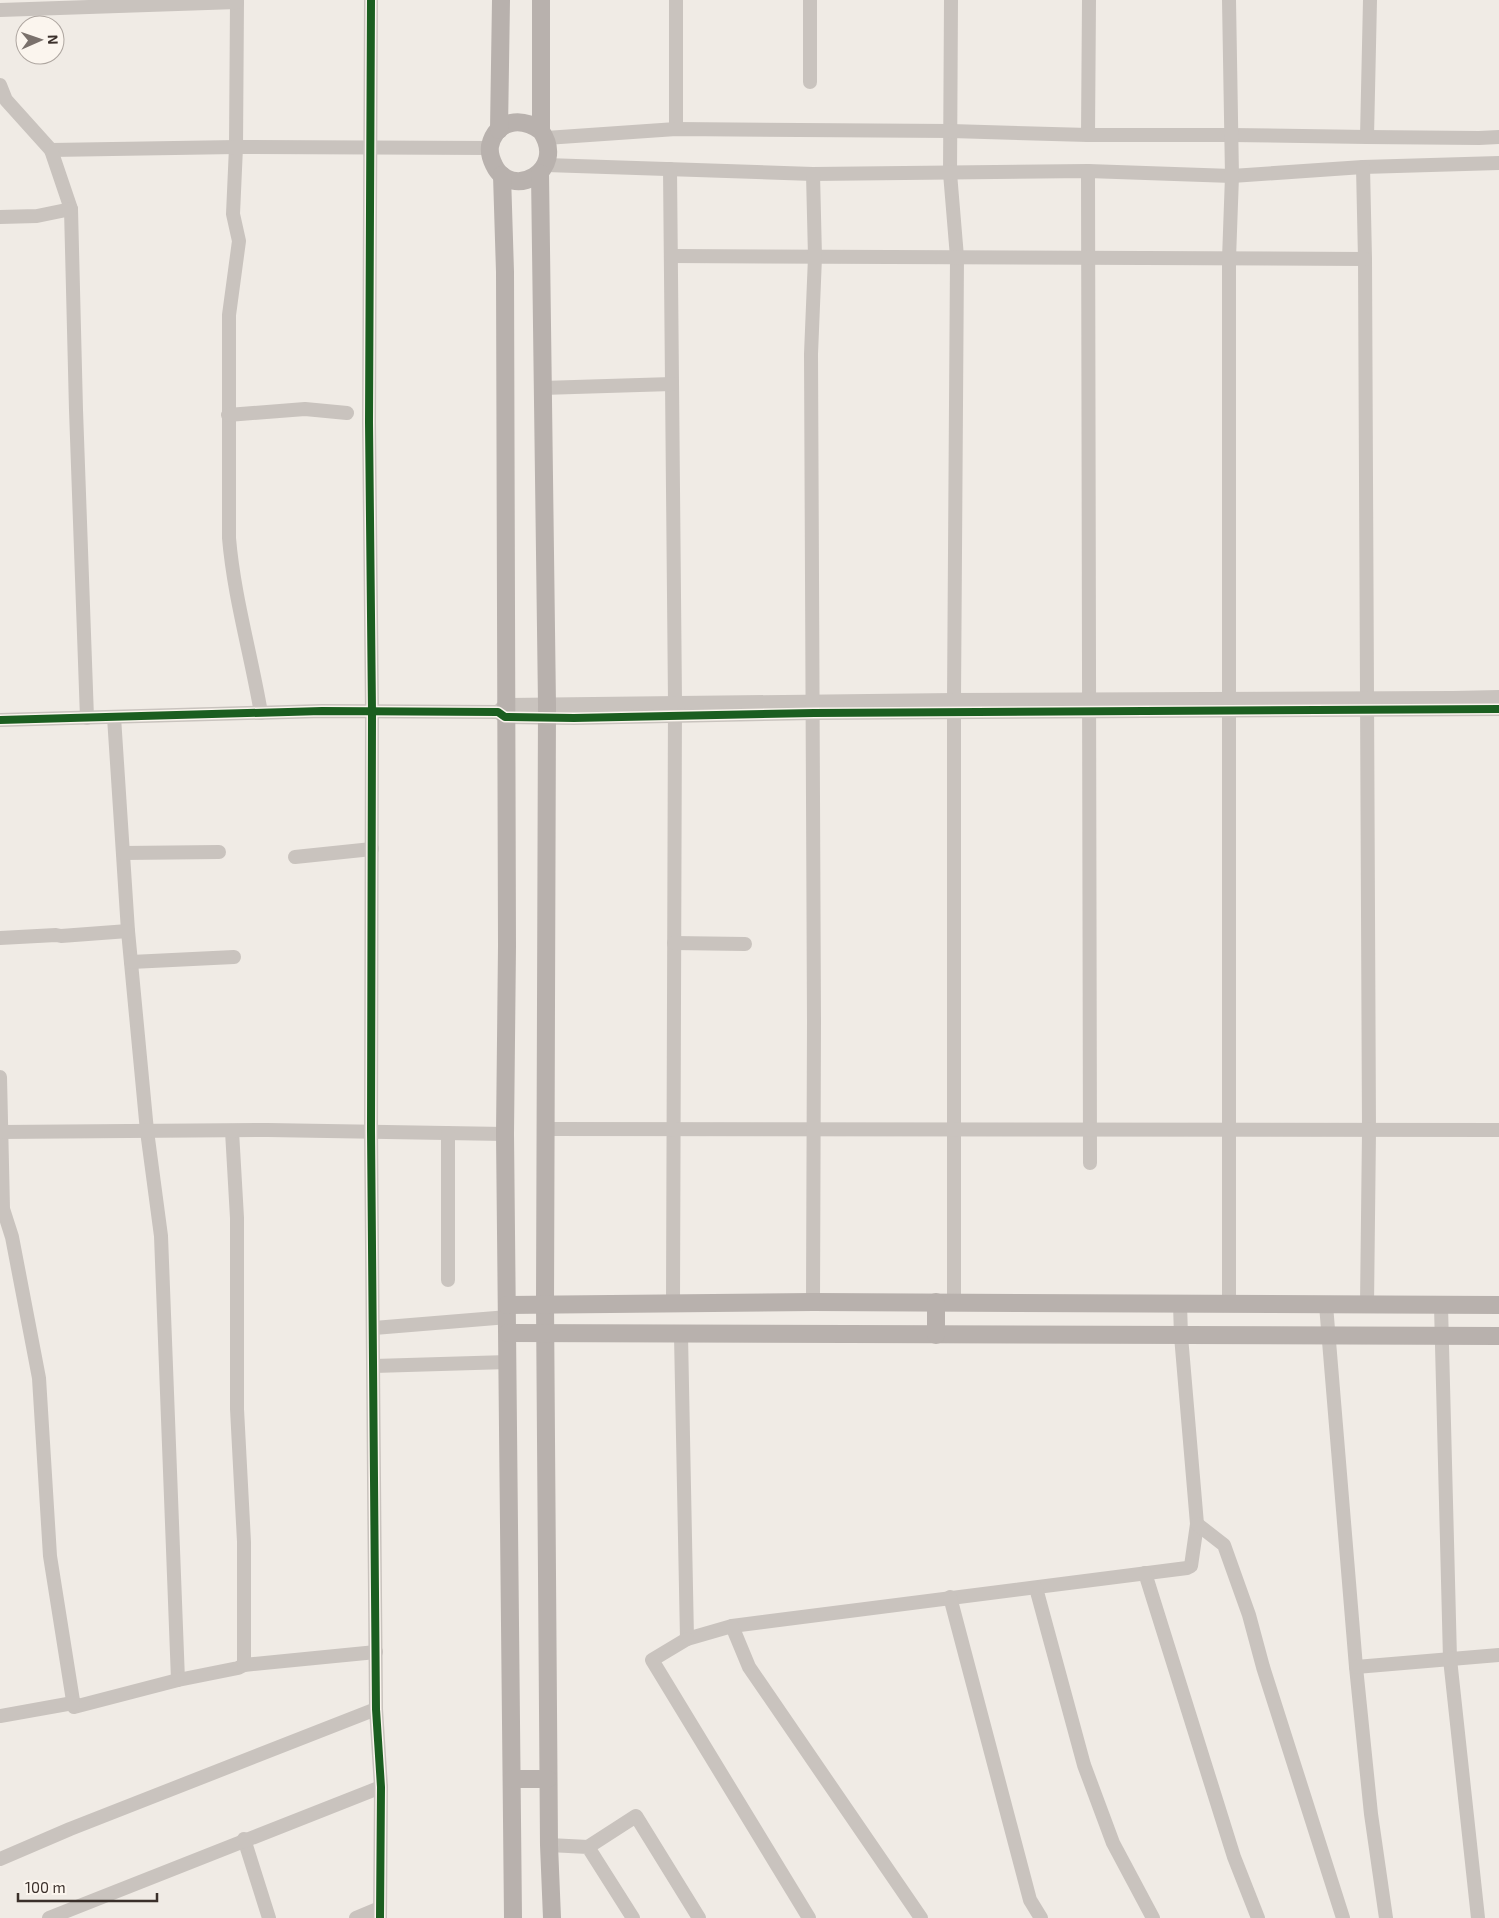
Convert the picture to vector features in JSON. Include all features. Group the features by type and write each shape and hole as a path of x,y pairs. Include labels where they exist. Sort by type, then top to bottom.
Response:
{"main road":[{"path":"499,130 501,0"},
{"path":"541,0 544,135 549,147 549,156 543,169 542,388 546,711 545,1332 548,1779 552,1918"},
{"path":"543,169 531,179 511,180 502,175 493,163 490,148 493,138 499,130 509,124 520,121 532,124 544,135"},
{"path":"502,175 504,272 503,711 507,946 505,1134 513,1918"},
{"path":"508,1318 545,1304 673,1302 1499,1305"},
{"path":"936,1302 936,1335"},
{"path":"508,1318 545,1332 681,1335 1499,1336"},
{"path":"512,1779 548,1779"}],"street":[{"path":"356,1918 380,1913 381,1787 376,1709 371,1132 370,0"},
{"path":"676,0 676,129"},
{"path":"810,0 810,82"},
{"path":"951,0 950,172 956,257 954,1303"},
{"path":"1088,135 1089,0"},
{"path":"1228,1304 1229,259 1232,176 1230,0"},
{"path":"1367,138 1370,0"},
{"path":"0,10 117,2 237,1 236,147 233,214 238,240 229,315 229,538 232,574 261,713"},
{"path":"0,85 6,100 51,150 71,209 87,718"},
{"path":"544,135 676,129 951,131 1088,135 1231,134 1367,138 1479,138 1499,136"},
{"path":"51,150 236,147 490,148"},
{"path":"543,169 670,169 814,174 1088,171 1232,176 1363,167 1499,163"},
{"path":"1363,167 1366,259 1369,1132 1367,1305"},
{"path":"670,169 675,709 673,1302"},
{"path":"1088,171 1090,1163"},
{"path":"813,1302 814,707 811,354 815,257 814,174"},
{"path":"0,217 37,216 71,209"},
{"path":"672,256 1366,259"},
{"path":"542,388 672,384"},
{"path":"228,415 305,409 347,413"},
{"path":"1367,704 1499,697"},
{"path":"0,720 261,713 503,711 546,711 574,718 675,709 814,707 1367,704 1499,709"},
{"path":"114,717 128,931 147,1131 161,1236 178,1680"},
{"path":"295,857 372,849"},
{"path":"123,853 219,852"},
{"path":"0,938 128,931"},
{"path":"674,943 745,944"},
{"path":"131,962 234,957"},
{"path":"0,1077 3,1209 12,1237 39,1378 50,1556 74,1707 244,1665 376,1652"},
{"path":"546,1129 1369,1132 1499,1130"},
{"path":"1,1132 232,1130 505,1134"},
{"path":"232,1130 237,1218 237,1409 244,1542 244,1665"},
{"path":"448,1133 448,1280"},
{"path":"809,1918 652,1660 687,1639 732,1626 950,1597 1036,1588 1192,1566 1197,1524 1180,1304"},
{"path":"1326,1305 1327,1336 1356,1667 1382,1917"},
{"path":"1441,1306 1450,1659 1478,1918"},
{"path":"374,1328 508,1318"},
{"path":"681,1335 687,1639"},
{"path":"374,1366 508,1362"},
{"path":"1197,1524 1224,1545 1249,1615 1263,1667 1343,1918"},
{"path":"1145,1573 1234,1857 1258,1918"},
{"path":"1036,1588 1084,1765 1113,1843 1153,1918"},
{"path":"950,1597 1030,1900 1040,1918"},
{"path":"732,1626 749,1666 921,1918"},
{"path":"1356,1667 1499,1655"},
{"path":"0,1716 73,1703"},
{"path":"0,1859 70,1829 376,1709"},
{"path":"49,1918 244,1839 381,1787"},
{"path":"549,1845 588,1847 636,1816 699,1918"},
{"path":"244,1839 269,1918"},
{"path":"588,1847 632,1918"}],"cycle path":[{"path":"371,0 369,422 372,712 371,1131 376,1709 381,1787 380,1918"},
{"path":"0,720 322,711 498,712 505,717 574,718 814,713 1499,709"}]}
